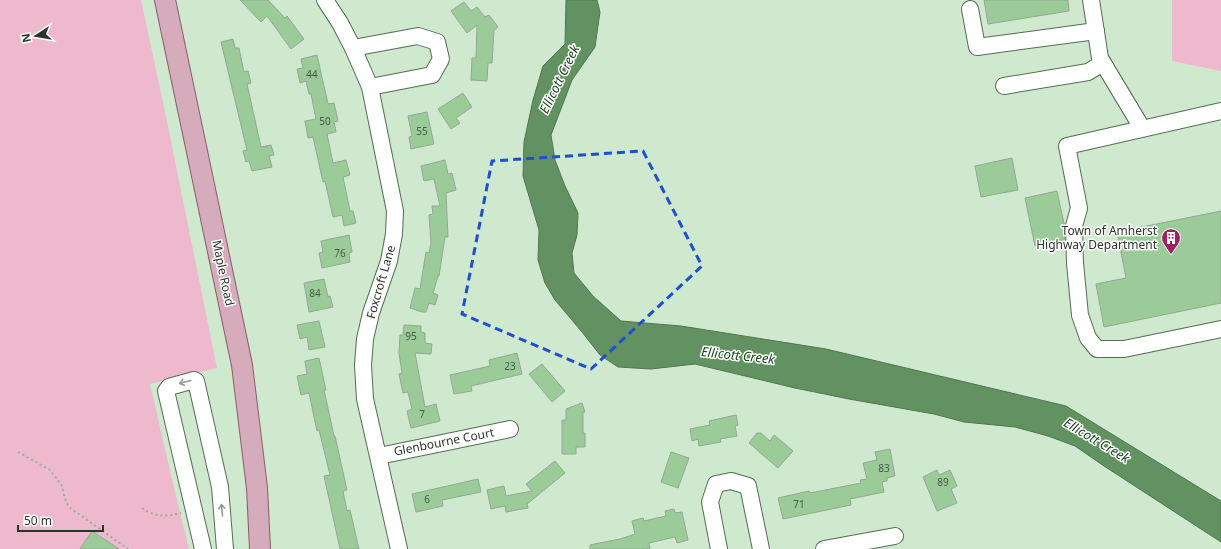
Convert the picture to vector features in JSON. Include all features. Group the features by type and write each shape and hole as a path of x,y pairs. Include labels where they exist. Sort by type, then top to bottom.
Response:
{"main road":[{"name":"Maple Road","path":"165,0 242,365 257,488 260,549"}],"street":[{"name":"Foxcroft Lane","path":"324,0 340,23 353,48 370,88 395,211 394,234 389,261 371,313 365,339 363,365 365,399 399,549"},
{"path":"1091,0 1100,58 1142,128"},
{"path":"970,9 977,47 1096,31"},
{"path":"353,48 418,36 437,42 441,59 432,75 370,88"},
{"path":"1004,86 1088,72 1103,64"},
{"path":"1221,111 1067,146 1079,208 1074,226 1075,264 1080,315 1088,338 1098,349 1124,349 1221,329"},
{"path":"203,549 166,391 169,386 194,380 196,381 220,487 225,549"},
{"name":"Glenbourne Court","path":"379,456 510,429"},
{"path":"719,549 710,502 716,484 731,481 748,486 761,549"},
{"path":"824,549 895,536"}],"path":[{"path":"18,452 50,470 62,486 65,499 69,507 128,549"},
{"path":"142,508 151,514 163,516 194,510"}],"highlighted area":[{"path":"643,151 702,266 591,369 462,314 492,161"}],"shaded area":[{"path":"0,0 141,0 217,368 150,384 189,549 0,549"},
{"path":"1172,0 1221,0 1221,71 1172,61"}],"water":[{"name":"Ellicott Creek","path":"566,0 597,0 600,12 595,47 572,80 551,135 555,160 578,213 577,235 572,253 574,273 593,296 621,321 681,326 826,349 1066,406 1221,501 1221,542 1075,446 1048,436 1015,427 964,422 934,414 795,388 695,364 651,369 618,367 600,355 555,300 545,283 538,260 539,230 523,176 524,142 533,100 543,66 565,44"}],"building":[{"path":"240,0 268,0 285,18 287,16 304,39 291,49 267,16 261,22"},
{"path":"984,0 1068,0 1069,11 988,24"},
{"path":"464,2 471,11 477,7 485,17 489,15 498,27 494,30 492,63 488,63 487,81 471,80 472,58 476,58 477,25 467,33 451,11"},
{"path":"233,39 235,48 239,48 244,72 248,71 251,83 247,84 261,147 271,145 274,155 269,156 272,167 252,171 249,161 246,162 243,151 247,150 221,42"},
{"path":"317,55 328,104 334,103 338,121 334,122 336,132 327,134 333,163 346,160 350,175 343,177 350,211 353,211 356,223 344,226 342,215 333,217 325,181 323,182 313,137 308,138 305,121 316,119 311,94 309,94 306,81 300,83 297,69 303,68 301,59"},
{"path":"463,93 472,107 456,118 460,123 451,129 438,109"},
{"path":"427,112 434,144 411,149 409,137 412,136 408,116"},
{"path":"1012,158 1018,190 981,197 975,166"},
{"path":"445,160 448,174 452,173 456,190 446,193 448,237 445,237 439,276 433,293 438,295 435,305 429,303 426,312 422,312 410,308 415,288 420,289 426,252 429,253 431,243 429,215 433,214 432,206 440,206 434,179 424,181 421,166"},
{"path":"1057,191 1065,228 1065,240 1035,246 1025,198"},
{"name":"Town of Amherst Highway Department","path":"1221,211 1221,303 1104,327 1096,284 1126,278 1117,232"},
{"path":"349,235 352,252 349,253 350,262 322,268 319,253 323,252 321,241"},
{"path":"324,279 328,297 330,296 333,307 309,312 304,283"},
{"path":"319,321 325,347 309,350 307,337 300,339 297,325"},
{"path":"404,325 421,326 421,332 425,333 425,343 432,344 431,354 415,353 425,407 436,404 440,421 411,428 407,411 412,409 408,392 403,393 399,374 402,373 399,353 400,335 403,335"},
{"path":"517,353 522,374 471,386 472,391 454,394 450,375 490,366 489,360"},
{"path":"319,358 326,390 324,390 347,490 343,491 347,511 350,510 359,549 340,549 324,476 330,475 319,430 317,431 309,393 301,395 297,376 307,374 305,361"},
{"path":"542,364 565,391 552,402 529,374"},
{"path":"582,403 585,412 583,412 583,433 585,433 585,447 576,447 576,454 562,454 562,420 566,420 566,409"},
{"path":"736,415 738,425 735,426 737,436 720,439 721,442 699,446 698,439 692,441 690,429 710,425 709,421"},
{"path":"757,433 761,433 770,441 774,435 793,451 778,468 749,443"},
{"path":"890,449 895,476 887,478 887,481 882,482 884,492 850,499 851,505 783,519 778,498 809,491 810,493 861,483 860,480 867,479 863,463 877,460 875,452"},
{"path":"671,452 689,458 678,488 661,482"},
{"path":"555,461 565,473 527,504 528,508 506,512 505,506 491,509 487,490 504,486 506,496 532,491 526,484"},
{"path":"937,470 939,475 950,470 957,486 951,489 957,503 937,511 923,477"},
{"path":"478,479 481,492 442,500 443,506 416,512 412,494"},
{"path":"674,509 675,513 682,512 688,540 677,543 675,537 649,543 650,548 645,549 590,549 590,545 620,539 635,534 632,521 643,518 644,521 666,516 665,511"},
{"path":"92,531 119,549 80,549"}],"place":[{"name":"Town of Amherst Highway Department","path":"1171,255"}]}
